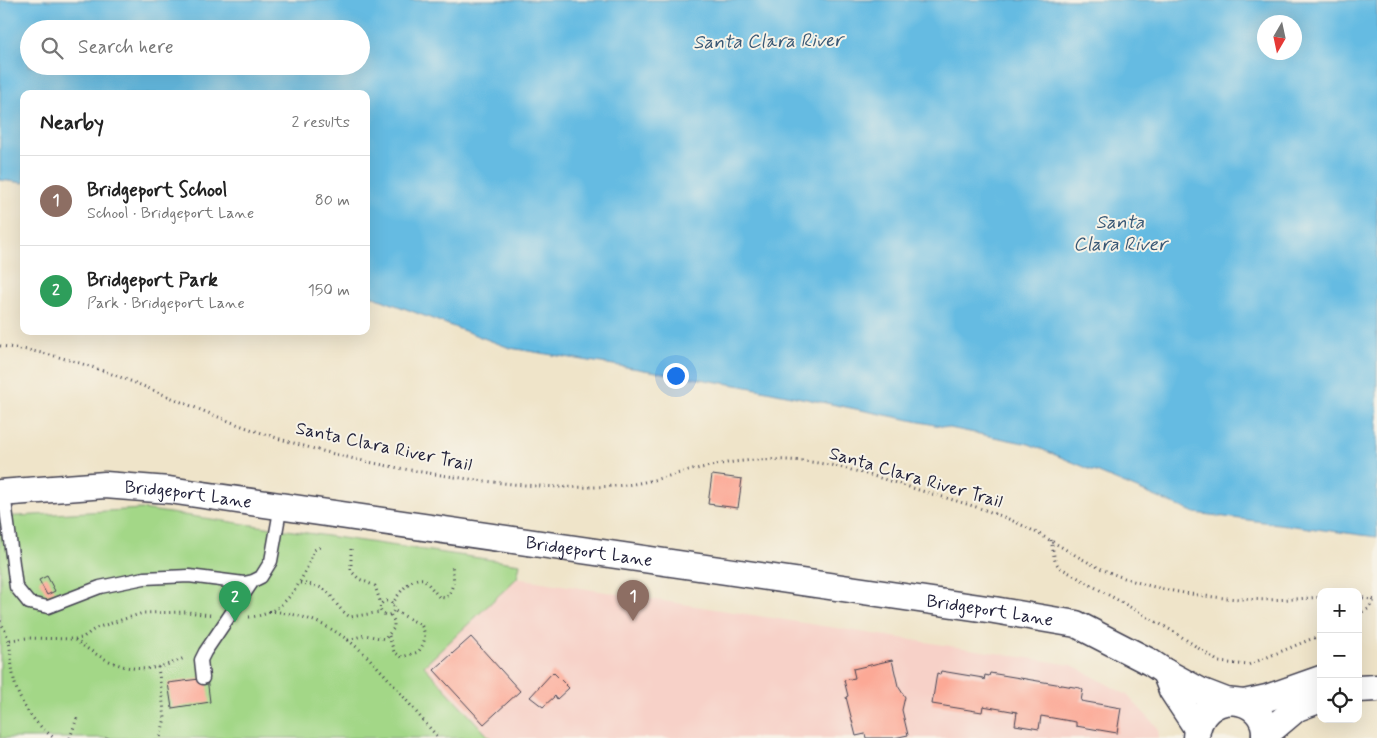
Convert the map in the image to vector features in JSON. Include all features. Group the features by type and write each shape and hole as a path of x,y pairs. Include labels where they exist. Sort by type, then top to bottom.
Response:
{"street":[{"name":"Bridgeport Lane","path":"2,493 105,485 169,490 281,505 1076,624 1150,662 1164,672 1235,702"},
{"path":"1164,672 1172,690 1197,733"},
{"path":"1362,672 1377,673"},
{"path":"1197,733 1207,710 1235,702 1268,698 1317,680"},
{"path":"1362,689 1377,688"},
{"path":"1235,702 1259,716 1265,737 1298,708 1317,701"}],"lane":[{"path":"2,493 16,587 21,596 29,603 38,606 48,606 100,587 144,578 189,576 244,583 253,581 261,577 271,561 281,505"},
{"path":"203,678 201,660 221,630 227,617 253,581"}],"path":[{"name":"Santa Clara River Trail","path":"0,346 35,351 84,363 124,377 223,419 279,438 334,454 439,475 572,487 648,482 731,463 813,462 843,468 984,510 1015,522 1104,570 1163,588 1249,600 1317,597"},
{"path":"1051,540 1055,561 1059,567 1176,632 1219,662 1248,666 1317,637"},
{"path":"248,621 284,602 300,583 314,550 320,547"},
{"path":"351,549 351,571 359,579 375,586 382,612"},
{"path":"392,604 410,583 420,578 424,579 439,597 445,598 449,595 454,582 452,564"},
{"path":"300,583 312,584 328,590 350,617 382,612 390,614 395,624 388,636 381,639 358,636 348,640"},
{"path":"1362,598 1376,600"},
{"path":"1362,612 1368,609 1376,600"},
{"path":"381,604 387,601 392,604"},
{"path":"390,614 393,610 392,604"},
{"path":"388,636 394,652 402,656 418,652 424,642 421,625 393,610"},
{"path":"269,611 289,612 307,618 327,626 348,640 386,674 439,738"},
{"path":"10,640 26,638 82,638 96,628 144,613 188,612 227,617 256,616"},
{"path":"0,621 10,640 13,674 21,703 43,730 54,738"},
{"path":"75,639 97,656 119,667 146,670 170,665 212,642"},
{"path":"158,667 165,718 160,738"},
{"path":"70,738 77,718"}],"shaded area":[{"path":"517,578 1072,665 1127,695 1158,728 1159,738 490,738 423,666"}],"green space":[{"path":"142,509 520,564 517,578 424,666 490,738 0,738 0,517"}],"water":[{"name":"Santa Clara River","path":"0,0 1377,0 1377,537 1195,513 1029,444 742,386 510,348 370,296 370,90 20,90 20,182 0,180"}],"building":[{"path":"712,475 742,479 738,508 708,504"},
{"path":"47,576 55,591 47,595 39,580"},
{"path":"471,637 520,691 484,724 434,670"},
{"path":"892,660 898,686 905,697 902,710 908,735 894,738 866,738 865,734 856,736 846,697 848,696 844,680 855,678 853,669"},
{"path":"941,671 983,678 984,680 985,675 989,676 990,673 1080,688 1083,690 1081,701 1121,708 1117,733 1076,726 1076,722 1041,716 1039,729 1015,725 1017,712 983,706 982,712 932,704 937,673 940,674"},
{"path":"553,672 569,688 557,699 555,696 543,707 530,697"},
{"path":"207,678 210,702 172,708 168,683"}],"place":[{"name":"Bridgeport School","path":"633,621"},
{"name":"Bridgeport Park","path":"235,622"}]}
